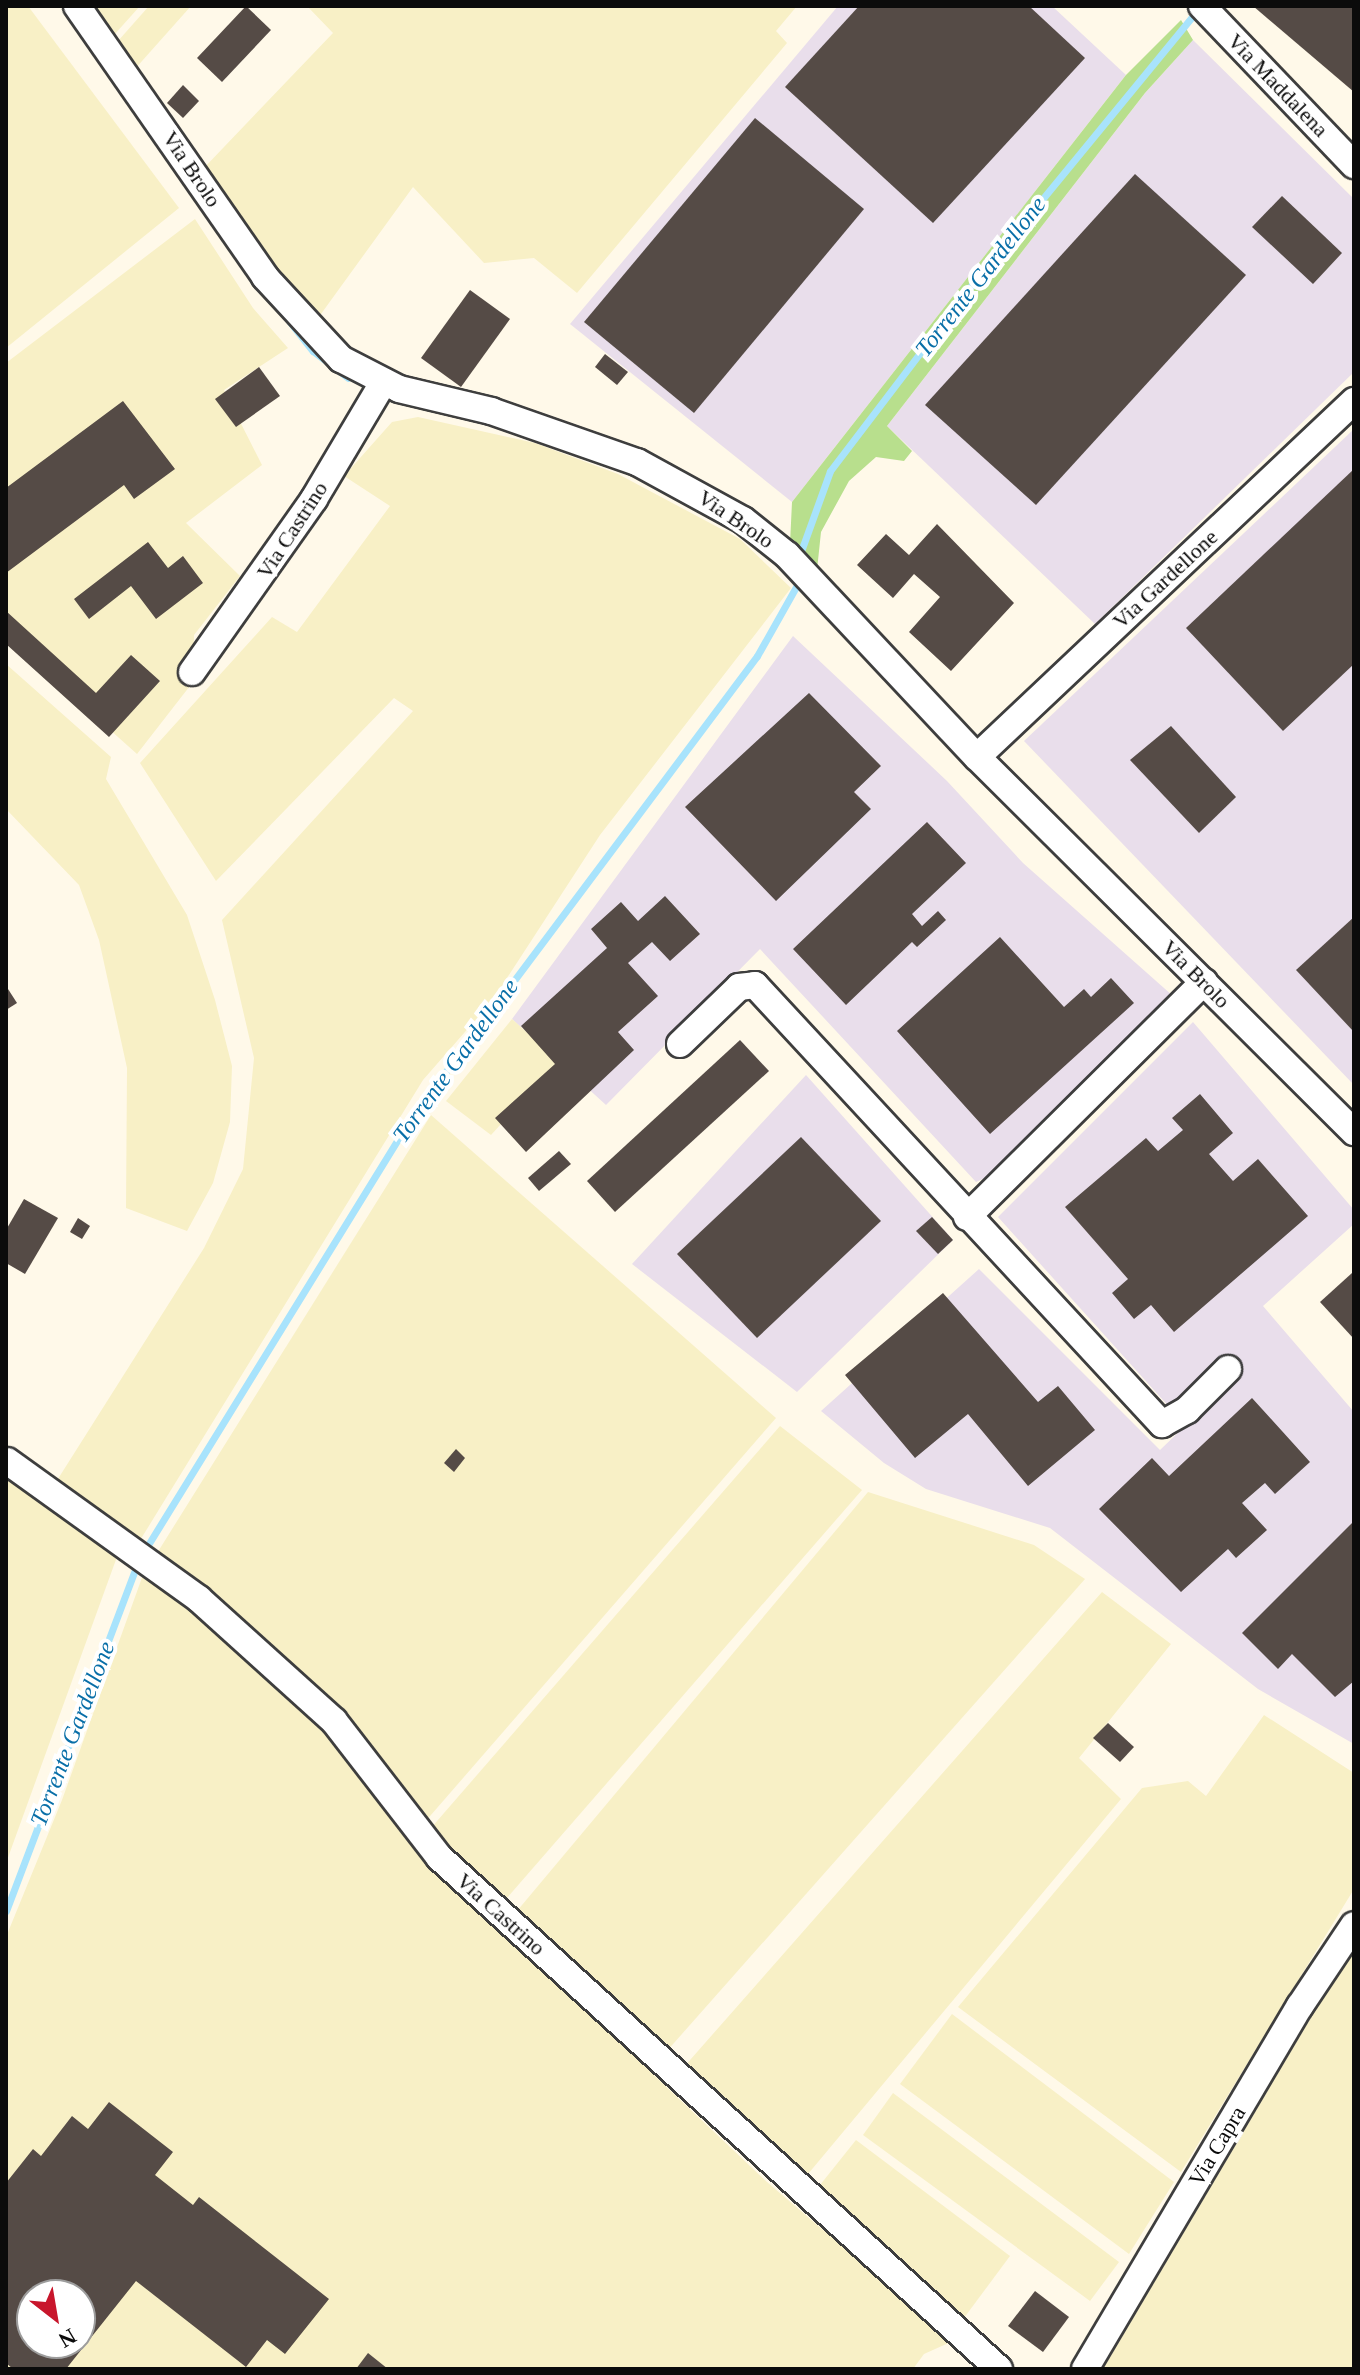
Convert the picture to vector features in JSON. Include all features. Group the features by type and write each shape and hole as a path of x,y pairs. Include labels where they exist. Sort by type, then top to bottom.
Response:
{"street":[{"name":"Via Brolo","path":"77,6 285,303 341,359 383,383 563,433 637,462 743,520 787,555 977,757 1354,1132"},
{"name":"Via Maddalena","path":"1202,6 1354,165"},
{"name":"Via Castrino","path":"192,672 314,499 383,383"},
{"name":"Via Gardellone","path":"977,757 1354,401"},
{"path":"967,1217 1204,982"},
{"path":"680,1044 739,987 755,985 1162,1424 1187,1410 1228,1369"},
{"name":"Via Castrino","path":"7,1461 199,1599 334,1721 439,1857 999,2369"},
{"name":"Via Capra","path":"1085,2369 1300,2006 1354,1925"}],"shaded area":[{"path":"6,6 28,6 179,208 6,348"},
{"path":"93,6 140,6 114,35"},
{"path":"149,6 191,6 134,70 118,41"},
{"path":"307,6 797,6 776,31 787,43 577,293 534,258 484,263 413,187 313,325 202,170 333,33"},
{"path":"838,6 1052,6 1126,75 792,502 570,324"},
{"path":"1193,40 1354,199 1354,372 1095,624 887,426 1145,93"},
{"path":"195,219 253,308 288,348 224,390 262,465 186,523 240,576 194,635 193,682 137,754 6,637 6,363"},
{"path":"418,417 535,443 618,474 740,539 791,588 600,835 492,1001 423,1080 139,1542 56,1482 204,1248 243,1169 254,1058 222,920 413,711 394,698 216,881 140,763 272,617 297,632 390,506 344,476 392,422"},
{"path":"1354,429 1354,1085 1024,741"},
{"path":"793,636 947,781 1023,863 1173,996 1001,1171 976,1182 760,949 606,1105 512,1019"},
{"path":"6,664 111,757 106,779 187,915 215,1000 232,1066 230,1122 213,1183 187,1231 126,1208 127,1068 99,940 79,885 6,809"},
{"path":"512,1019 559,1061 491,1135 446,1101"},
{"path":"1193,1022 1354,1210 1354,1224 1263,1306 1354,1412 1354,1744 1258,1689 1050,1528 926,1489 884,1463 821,1411 979,1269 1160,1450 1236,1377 1171,1409 998,1217"},
{"path":"806,1075 953,1240 797,1392 632,1264"},
{"path":"431,1115 776,1418 424,1823 154,1558"},
{"path":"780,1426 862,1490 506,1899 431,1828"},
{"path":"6,1478 118,1554 6,1863"},
{"path":"868,1492 1034,1545 1085,1579 666,2052 517,1911"},
{"path":"144,1572 325,1717 414,1848 767,2182 953,2341 924,2354 913,2369 6,2369 6,1937 62,1800"},
{"path":"1102,1592 1171,1644 1079,1758 1121,1799 803,2180 683,2068"},
{"path":"1264,1715 1354,1773 1354,1889 1181,2172 958,2007 1142,1788 1188,1781 1206,1796"},
{"path":"1354,1949 1354,2369 1103,2369 1335,1977"},
{"path":"952,2014 1174,2182 1129,2254 900,2084"},
{"path":"893,2093 1119,2262 1090,2301 863,2135"},
{"path":"856,2140 1010,2256 961,2322 816,2190"}],"green space":[{"path":"1181,20 1193,40 1145,93 887,426 912,451 904,461 876,457 849,481 821,532 817,570 790,544 792,502 1126,75"}],"building":[{"path":"246,6 271,30 222,82 197,58"},
{"path":"859,6 1029,6 1085,58 933,223 785,87"},
{"path":"1253,6 1354,6 1354,92"},
{"path":"183,85 199,101 183,118 167,103"},
{"path":"755,118 864,209 694,413 584,322"},
{"path":"1135,174 1246,275 1036,505 925,405"},
{"path":"1282,196 1342,253 1313,284 1252,227"},
{"path":"470,290 510,319 461,387 421,358"},
{"path":"605,354 628,372 617,385 595,367"},
{"path":"259,367 280,396 236,427 215,399"},
{"path":"123,401 175,469 134,499 124,485 6,573 6,488"},
{"path":"1354,469 1354,664 1283,731 1186,628"},
{"path":"937,524 1014,603 951,671 909,632 940,597 914,574 893,598 857,565 886,534 909,555"},
{"path":"148,542 168,568 183,556 203,583 156,619 131,586 89,619 74,599"},
{"path":"6,611 96,693 131,655 160,681 109,737 6,644"},
{"path":"809,693 881,766 854,792 871,809 776,901 685,807"},
{"path":"1171,726 1236,797 1199,833 1130,760"},
{"path":"927,822 966,863 912,914 922,926 938,911 946,920 917,947 912,942 846,1005 793,949"},
{"path":"665,896 700,934 670,961 652,942 628,963 658,996 618,1032 634,1050 526,1152 495,1118 555,1064 521,1026 607,948 591,929 621,902 638,921"},
{"path":"1354,917 1354,1032 1296,970"},
{"path":"1000,937 1064,1007 1084,989 1091,997 1111,978 1134,1003 990,1134 897,1031"},
{"path":"6,990 17,1003 6,1010"},
{"path":"740,1040 769,1071 615,1212 587,1181"},
{"path":"1200,1094 1233,1133 1209,1154 1233,1181 1258,1159 1308,1216 1174,1332 1151,1305 1134,1319 1112,1293 1128,1279 1065,1207 1146,1138 1158,1151 1183,1130 1172,1118"},
{"path":"801,1137 881,1221 757,1338 677,1254"},
{"path":"559,1151 571,1164 539,1191 528,1178"},
{"path":"24,1199 58,1218 25,1274 6,1263 6,1230"},
{"path":"932,1217 953,1240 938,1254 916,1231"},
{"path":"78,1218 90,1226 82,1239 70,1232"},
{"path":"1352,1273 1354,1275 1354,1339 1320,1302"},
{"path":"943,1293 1038,1402 1058,1386 1095,1430 1028,1486 968,1414 915,1458 845,1375"},
{"path":"1252,1398 1310,1462 1275,1494 1265,1483 1242,1503 1267,1530 1236,1558 1228,1549 1181,1592 1099,1509 1152,1458 1169,1476"},
{"path":"456,1449 465,1458 454,1472 444,1463"},
{"path":"1354,1521 1354,1681 1335,1697 1292,1654 1278,1669 1242,1633"},
{"path":"1108,1723 1134,1747 1120,1762 1093,1738"},
{"path":"109,2102 173,2152 155,2175 193,2205 199,2197 329,2299 285,2354 267,2340 246,2367 136,2281 96,2331 96,2279 16,2279 16,2359 74,2359 66,2369 13,2369 6,2363 6,2183 33,2149 41,2156 72,2116 88,2129"},
{"path":"1035,2291 1069,2317 1043,2352 1008,2326"},
{"path":"368,2353 388,2369 356,2369"}],"waterway":[{"name":"Torrente Gardellone","path":"800,554 830,471 975,281 1191,18"},
{"path":"290,322 313,351 348,378"},
{"name":"Torrente Gardellone","path":"143,1553 411,1118 757,656 797,585"},
{"name":"Torrente Gardellone","path":"6,1911 138,1561"}]}
